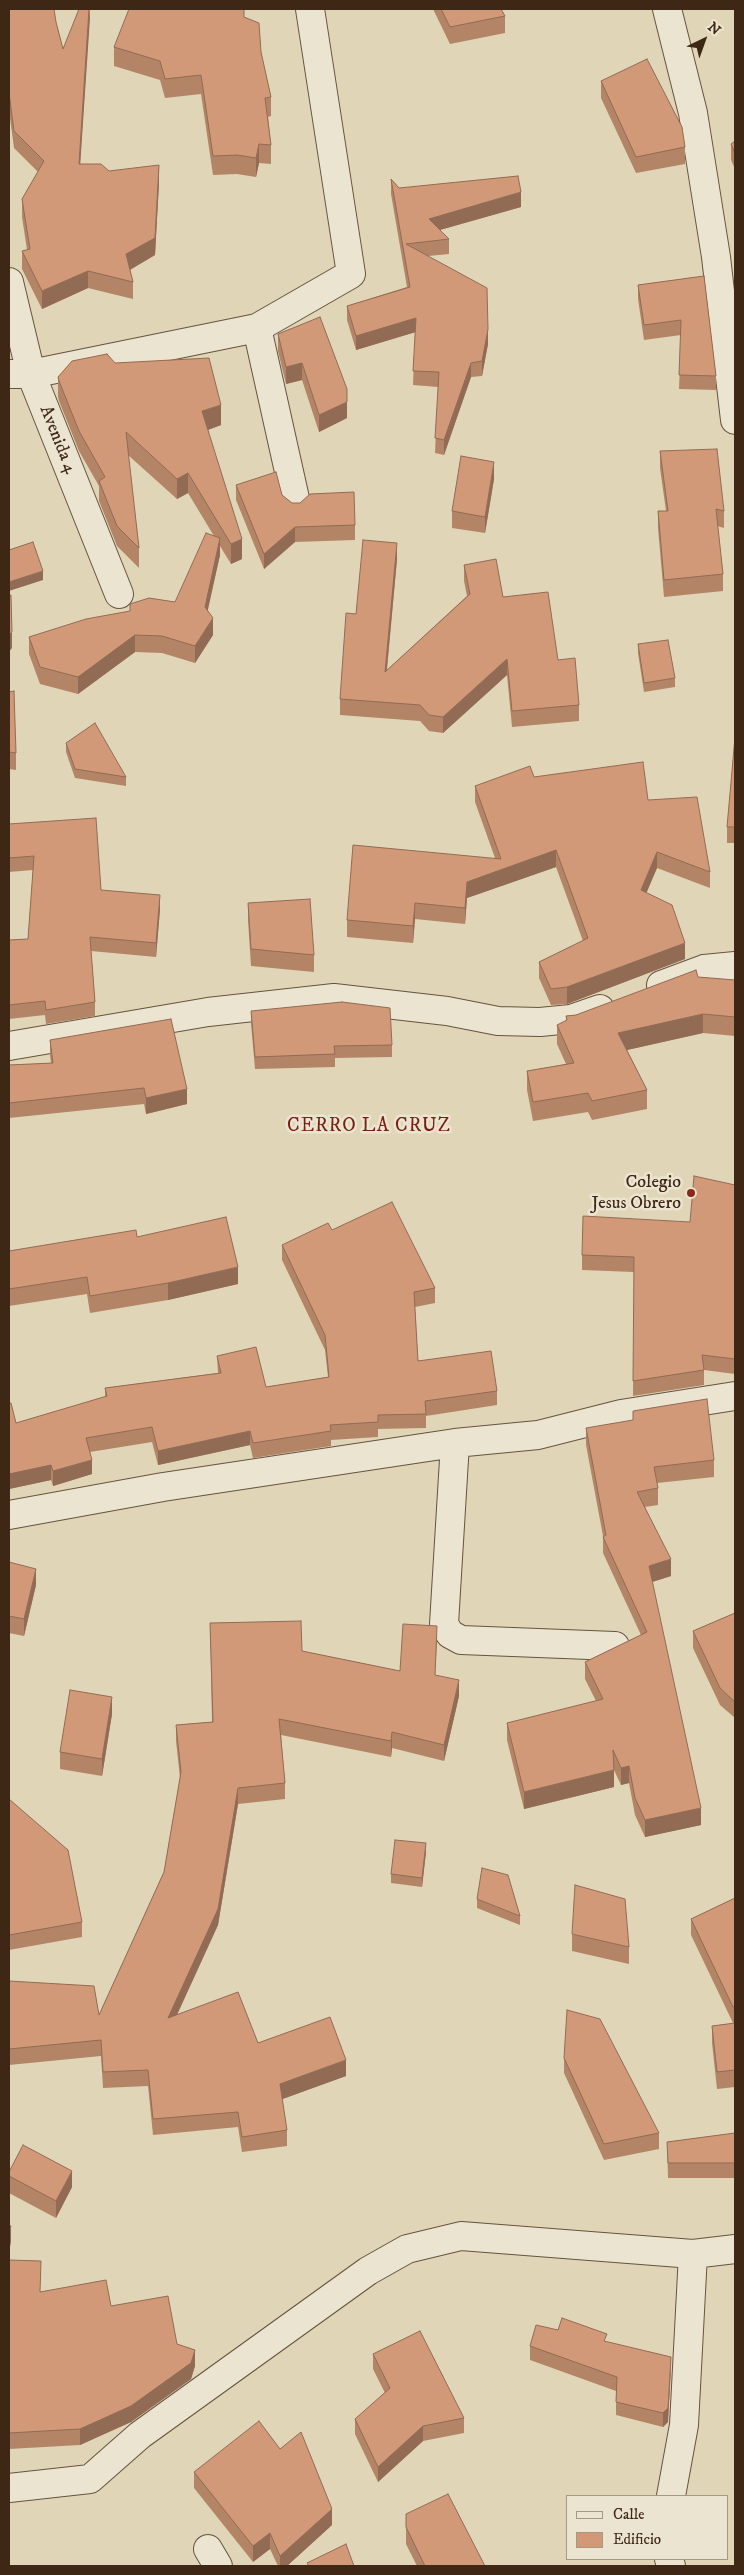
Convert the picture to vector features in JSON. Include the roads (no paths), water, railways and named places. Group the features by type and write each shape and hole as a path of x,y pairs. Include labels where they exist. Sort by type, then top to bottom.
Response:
{"street":[{"path":"20,374 257,328 351,274 310,9"},
{"path":"667,9 694,122 716,258 735,420"},
{"name":"Avenida 4","path":"9,282 20,374 119,594"},
{"path":"257,328 296,504"},
{"path":"9,1046 208,1012 334,998 447,1011 498,1021 540,1022 571,1019 704,969 735,966"},
{"path":"9,1515 163,1487 455,1443 538,1435 621,1414 735,1396"},
{"path":"455,1443 444,1624 450,1634 461,1640 615,1646"},
{"path":"9,2488 90,2478 140,2435 368,2271 407,2248 461,2236 693,2254 735,2249"},
{"path":"671,2495 684,2425 693,2254"}],"place":[{"name":"Colegio Jesus Obrero","path":"691,1193"}],"district":[{"name":"CERRO LA CRUZ","path":"369,1127"}]}
